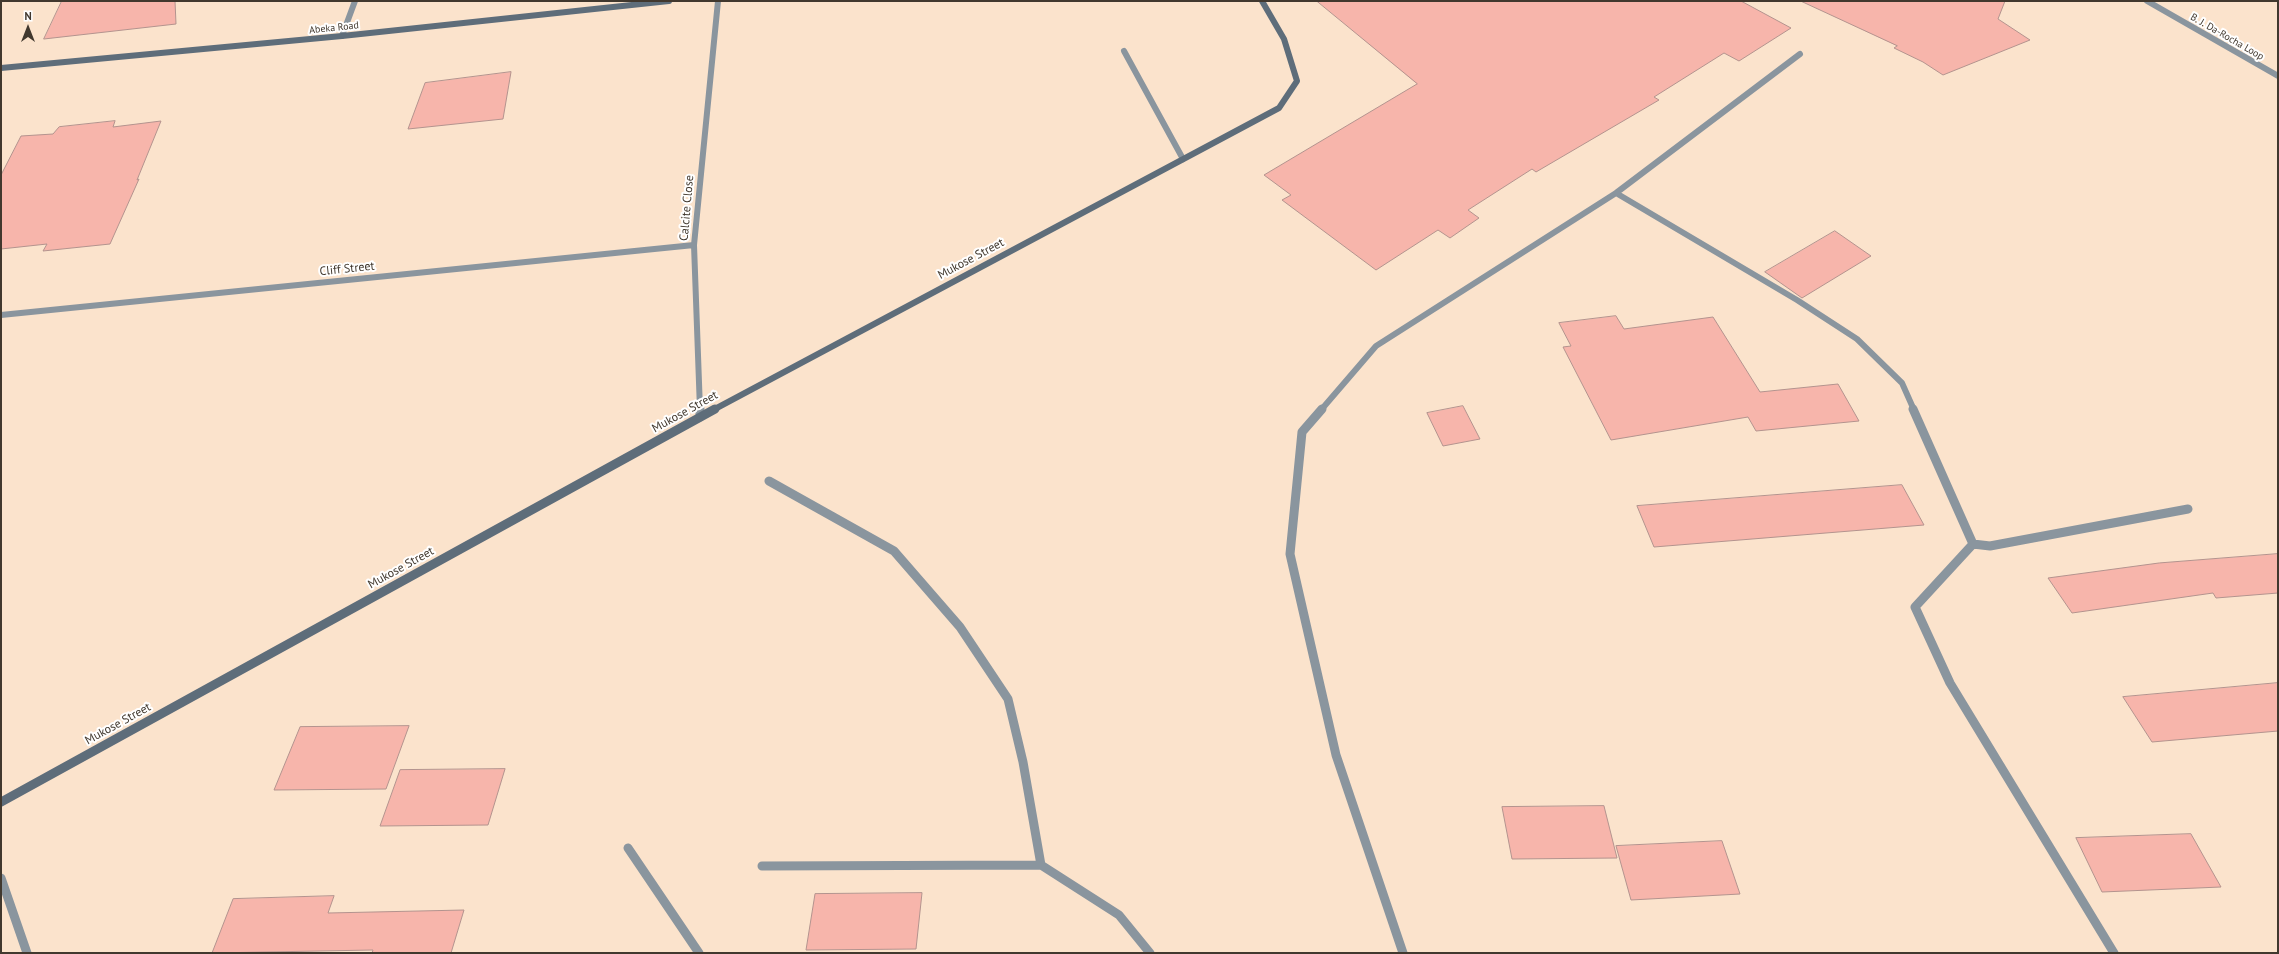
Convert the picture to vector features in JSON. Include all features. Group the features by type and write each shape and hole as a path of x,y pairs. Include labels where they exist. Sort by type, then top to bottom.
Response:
{"street":[{"path":"342,36 355,1"},
{"name":"Abeka Road","path":"1,68 342,36 669,1"},
{"name":"Calcite Close","path":"700,417 694,245 718,1"},
{"name":"Mukose Street","path":"1,802 700,417 1279,108 1297,81 1292,54 1278,24 1262,1"},
{"name":"B. J. Da-Rocha Loop","path":"2147,1 2278,76"},
{"path":"1124,52 1183,159"},
{"path":"1403,953 1336,755 1290,554 1302,432 1376,346 1616,193 1800,54"},
{"path":"1616,193 1804,305 1857,339 1880,361 1902,383 1974,544"},
{"name":"Cliff Street","path":"1,315 694,245"},
{"path":"769,481 894,551 960,627 1008,700 1024,762 1041,865"},
{"path":"1974,544 1990,546 2188,509"},
{"path":"1974,544 1915,607 1950,683 2114,953"},
{"path":"628,848 700,953"},
{"path":"762,866 1041,865 1119,915 1150,953"},
{"path":"1,878 27,953"}],"building":[{"path":"62,1 175,1 176,24 44,39"},
{"path":"1317,1 1741,1 1791,28 1739,61 1724,53 1654,97 1659,100 1536,172 1532,169 1468,210 1479,218 1450,238 1438,230 1376,270 1282,200 1291,195 1264,175 1417,84"},
{"path":"1801,1 2005,1 1998,19 2030,40 1943,75 1923,62 1894,48 1897,46"},
{"path":"511,72 503,119 408,129 425,83"},
{"path":"115,121 113,127 161,121 137,180 139,179 110,244 43,251 47,244 1,249 1,175 21,136 53,134 59,127"},
{"path":"1835,231 1871,256 1802,298 1765,272"},
{"path":"1616,316 1624,329 1713,317 1760,392 1838,384 1859,421 1756,431 1748,417 1611,440 1563,347 1571,346 1559,323"},
{"path":"1463,406 1480,439 1443,446 1427,413"},
{"path":"1902,485 1924,525 1654,547 1637,506"},
{"path":"2278,554 2278,593 2216,598 2213,593 2072,613 2048,578 2159,563"},
{"path":"2278,683 2278,731 2152,742 2123,697"},
{"path":"409,726 386,789 274,790 300,727"},
{"path":"505,769 488,825 380,826 400,770"},
{"path":"1604,806 1617,858 1512,859 1502,807"},
{"path":"2191,834 2221,887 2102,892 2076,838"},
{"path":"1722,841 1740,894 1631,900 1616,846"},
{"path":"922,893 916,949 806,950 815,894"},
{"path":"334,896 328,913 464,910 451,953 372,953 373,950 212,953 233,899"}]}
